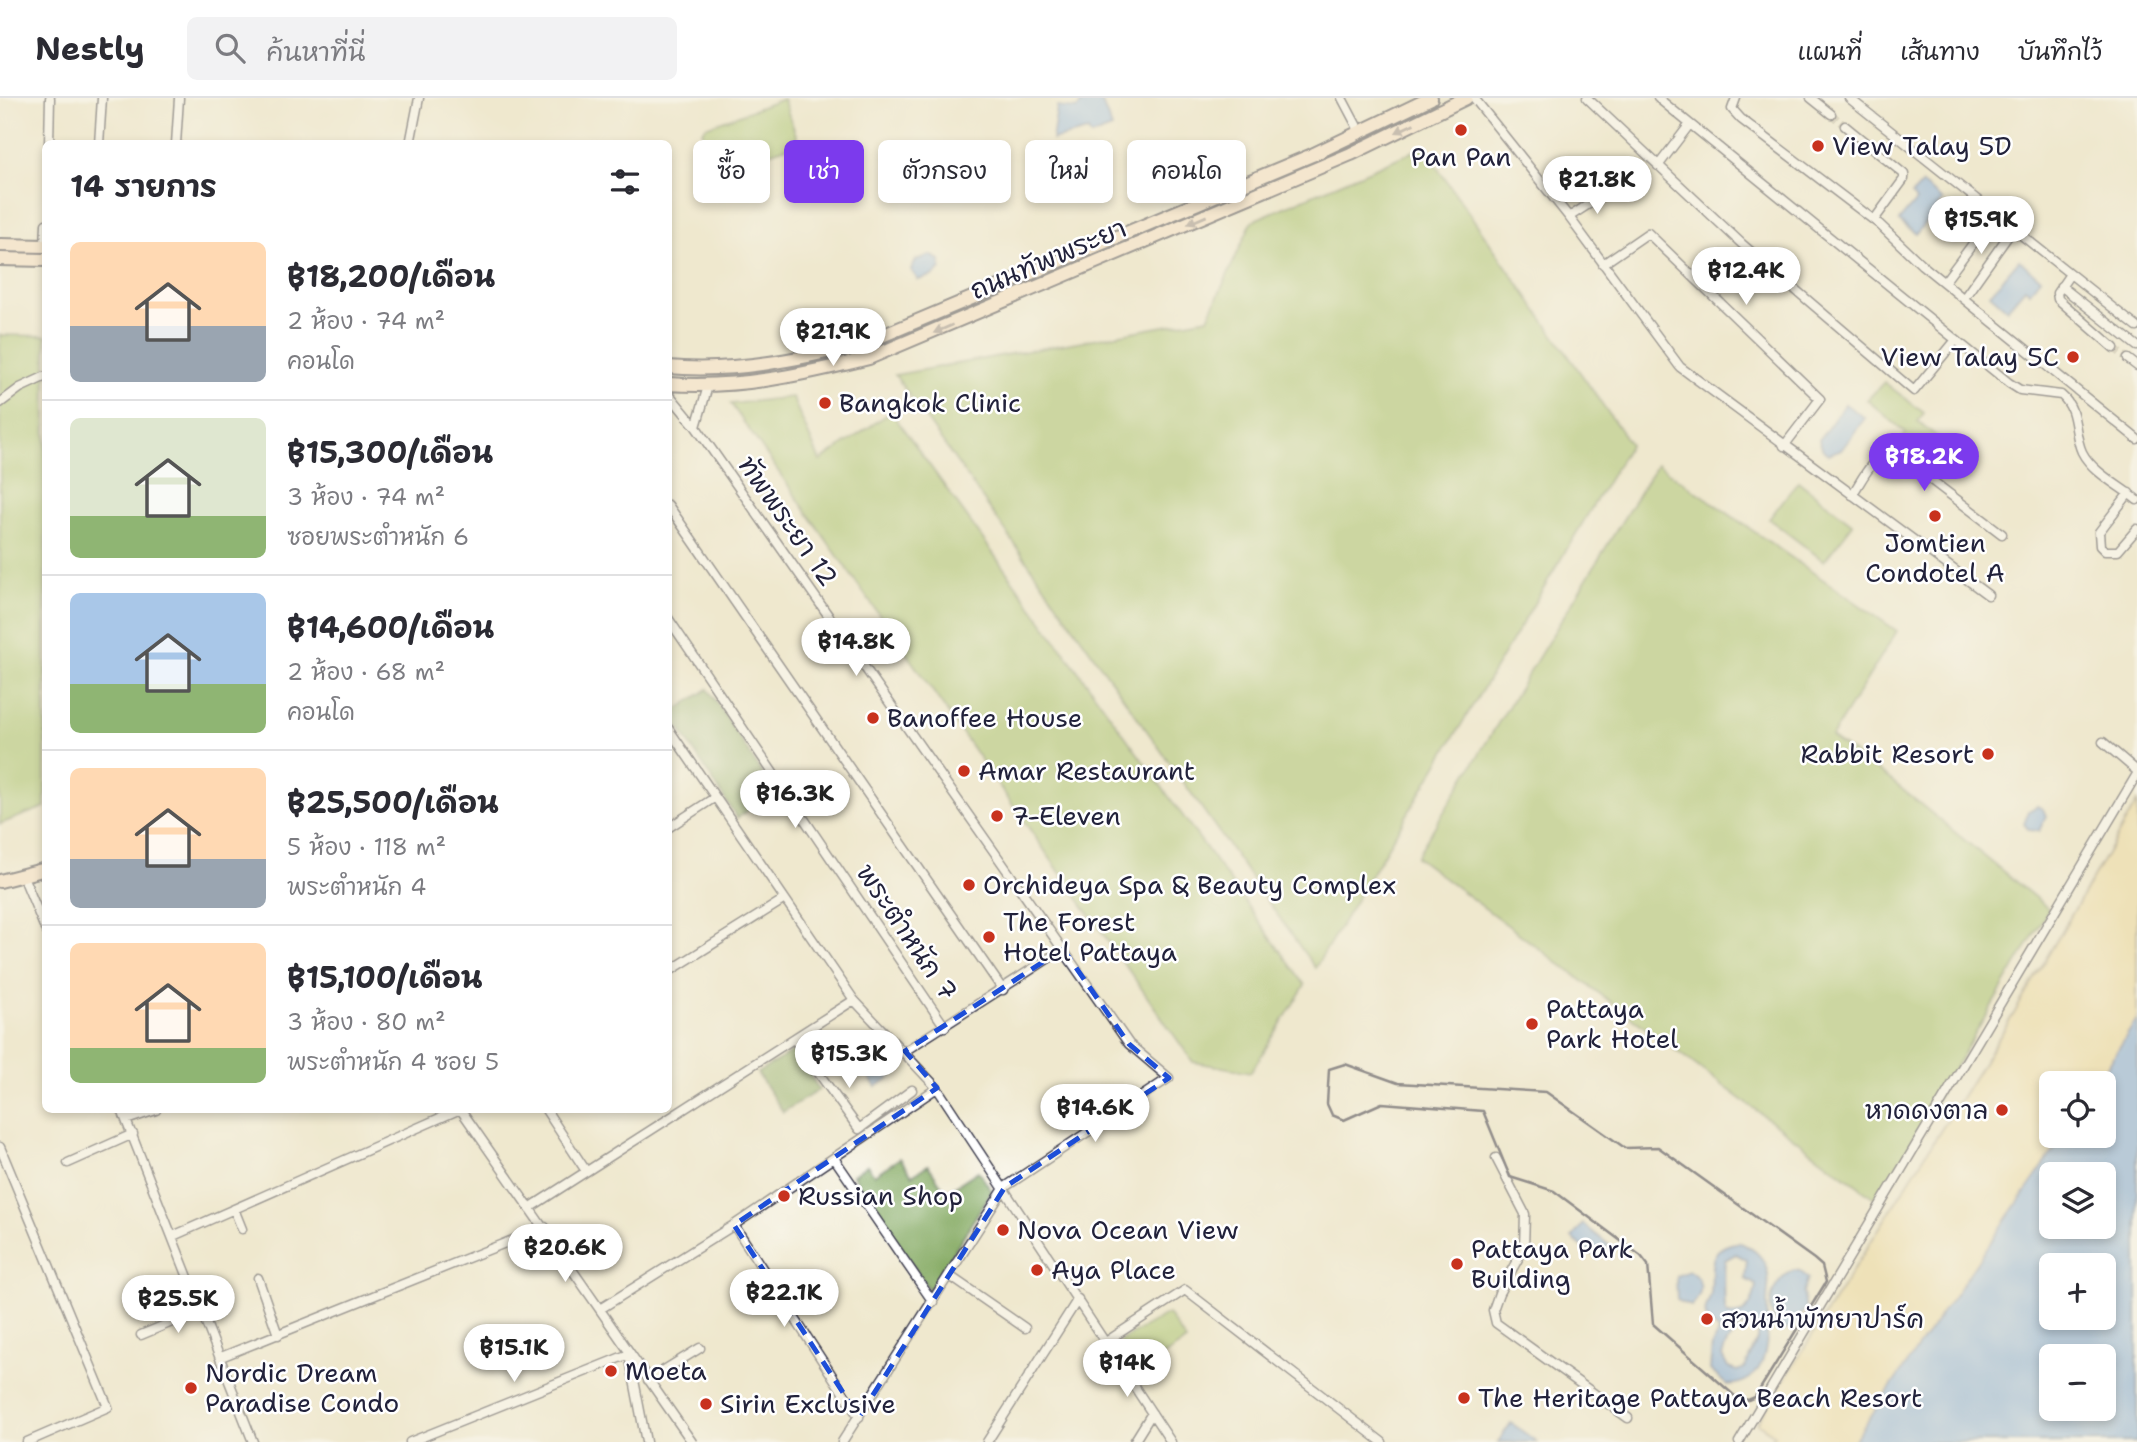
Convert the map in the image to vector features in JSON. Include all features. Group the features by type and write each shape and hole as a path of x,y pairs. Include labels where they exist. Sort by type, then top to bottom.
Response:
{"main road":[{"name":"ถนนทัพพระยา","path":"672,367 709,371 798,359 865,343 1011,284 1360,132 1430,98"},
{"name":"ถนนทัพพระยา","path":"672,384 708,386 783,378 869,358 1017,298 1351,154 1466,98"},
{"path":"0,246 42,246"},
{"path":"0,259 42,260"},
{"path":"1011,284 1017,298"},
{"path":"798,359 801,375"},
{"path":"780,361 783,378"},
{"path":"0,881 42,870"}],"street":[{"path":"49,140 50,98"},
{"path":"99,140 102,98"},
{"path":"176,140 179,98"},
{"path":"411,140 419,98"},
{"path":"1342,98 1360,132"},
{"path":"1474,98 1569,217 1679,368 1988,596"},
{"path":"1587,98 1742,244 1914,391 1955,341"},
{"path":"1658,98 1955,341 2020,390 2061,395 2073,414 2079,442 2086,457 2137,499"},
{"path":"1736,98 1732,109 1741,119 1874,220 1922,265 2137,439"},
{"path":"1811,98 1831,114"},
{"path":"1849,98 2137,327"},
{"path":"1658,166 1690,124"},
{"path":"1845,126 1904,174 1904,179 1874,220"},
{"path":"1569,217 1609,191"},
{"path":"1944,281 1995,214"},
{"path":"1964,298 2013,229"},
{"path":"1603,264 1648,233 1820,399 1784,446"},
{"path":"2070,274 2056,295 2060,302 2115,348"},
{"path":"2061,286 2137,346"},
{"path":"2128,359 2137,366"},
{"path":"0,403 42,376"},
{"path":"696,427 708,386"},
{"name":"ทัพพระยา 12","path":"672,398 696,427 1129,1044 1169,1078 1005,1187"},
{"path":"1852,495 1875,462 1885,453 1894,451 2002,534"},
{"path":"2129,493 2099,532 2100,546 2105,551 2118,551 2137,529"},
{"path":"672,511 1003,990"},
{"name":"พระตำหนัก 7","path":"672,624 945,1027"},
{"path":"672,734 783,900 854,1000 905,1051 937,1088 1107,1341 1171,1442"},
{"path":"1739,1442 2137,772 2103,742"},
{"path":"672,825 714,798"},
{"path":"23,876 42,921"},
{"path":"672,969 783,900"},
{"path":"905,1051 1003,990 1063,948"},
{"path":"531,1207 854,1000"},
{"path":"794,1039 859,1129 912,1090"},
{"path":"600,1309 734,1226 937,1088"},
{"path":"124,1113 203,1309 253,1442"},
{"path":"127,1120 147,1113"},
{"path":"173,1236 453,1113"},
{"path":"462,1113 545,1227 692,1442"},
{"path":"548,1113 586,1171"},
{"path":"68,1163 132,1134"},
{"path":"0,1147 108,1407 27,1442"},
{"path":"834,1158 933,1302"},
{"path":"1496,1158 1525,1214 1524,1248 1499,1293 1493,1310 1496,1323 1628,1418"},
{"path":"842,1442 1005,1187"},
{"path":"234,1209 242,1229"},
{"path":"734,1226 859,1417"},
{"path":"221,1357 545,1227"},
{"path":"950,1276 1025,1328"},
{"path":"258,1278 278,1335"},
{"path":"1107,1341 1185,1290 1382,1442"},
{"path":"987,1442 1077,1299"},
{"path":"141,1335 203,1309"},
{"path":"648,1380 700,1348"},
{"path":"410,1442 629,1353"},
{"path":"629,1353 646,1442"},
{"path":"1133,1442 1152,1413"}],"highlighted area":[{"path":"1063,949 1129,1044 1169,1078 1005,1187 859,1417 734,1225 937,1088 905,1051"}],"green space":[{"path":"783,99 798,140 784,140 784,148 770,153 770,140 710,140 709,137 705,138 702,131 705,127"},
{"path":"1423,147 1630,444 1315,968 895,375 1208,318 1252,221"},
{"path":"0,335 42,336 42,808 0,824"},
{"path":"1884,382 1924,413 1918,421 1958,454 1941,474 1900,441 1906,433 1867,400"},
{"path":"792,397 820,461 891,412 1305,985 1251,1072 1193,1062 731,404"},
{"path":"1657,464 1897,631 1831,737 1892,781 2049,909 1877,1200 1416,857"},
{"path":"1798,481 1853,524 1824,561 1769,519"},
{"path":"708,689 767,781 746,794 753,807 737,818 672,717 672,713"},
{"path":"795,1050 819,1090 783,1112 757,1073"},
{"path":"900,1158 912,1175 928,1165 946,1192 978,1171 992,1191 929,1290 853,1175 867,1165 874,1175"},
{"path":"1168,1314 1186,1341 1137,1374 1120,1350 1120,1341"}],"sand":[{"name":"หาดดงตาล","path":"2137,802 2137,1019 2104,1071 2039,1071 2039,1148 2056,1148 2046,1162 2039,1162 2039,1172 1853,1442 1770,1442 1775,1435 1757,1423 2015,1012"}],"water":[{"path":"1085,98 1100,98 1112,128 1091,136 1088,131 1052,140 1057,107 1077,109"},
{"path":"1922,184 1943,200 1916,234 1899,221 1916,201 1912,195"},
{"path":"930,255 940,260 941,269 934,275 918,280 911,270 916,260"},
{"path":"2019,260 2040,278 2030,292 2025,288 2007,309 1990,294"},
{"path":"1845,404 1865,418 1842,449 1828,454 1819,440"},
{"path":"2037,806 2043,809 2046,816 2039,831 2029,830 2024,824 2029,811"},
{"path":"2137,1019 2137,1442 1853,1442 2039,1172 2039,1239 2116,1239 2116,1162 2046,1162 2056,1148 2116,1148 2116,1071 2104,1071"},
{"path":"879,1057 892,1076 876,1087 867,1074 877,1067 873,1062"},
{"path":"1583,1224 1609,1245 1598,1259 1572,1238"},
{"path":"1739,1242 1755,1252 1764,1262 1769,1281 1764,1356 1752,1377 1741,1383 1727,1385 1710,1370 1712,1345 1719,1331 1708,1321 1705,1312 1711,1292 1713,1260 1720,1249","holes":["1736,1254 1747,1260 1745,1279 1756,1285 1748,1308 1733,1315 1725,1310 1725,1260","1754,1323 1757,1326 1757,1340 1745,1368 1737,1371 1728,1368 1722,1356 1727,1344 1737,1330"]},
{"path":"1794,1270 1800,1271 1808,1278 1803,1293 1806,1308 1790,1330 1783,1329 1776,1322 1771,1306 1775,1289 1786,1275"},
{"path":"1689,1271 1700,1283 1700,1292 1691,1306 1677,1300 1676,1276"},
{"path":"1511,1423 1537,1442 1498,1442"}],"tunnel":[{"path":"1831,114 1845,126"},
{"path":"2114,348 2128,359"}],"railway":[{"path":"1345,1064 1398,1083 1546,1092 1625,1148 1658,1147 1814,1259 1822,1266 1826,1282 1755,1397 1748,1400 1736,1397 1653,1324 1648,1265 1641,1256 1554,1191 1510,1177 1483,1111 1382,1103 1344,1120 1332,1115 1327,1104 1329,1069 1345,1064"}],"place":[{"name":"Pan Pan","path":"1461,130"},
{"name":"View Talay 5D","path":"1818,146"},
{"name":"View Talay 5C","path":"2073,357"},
{"name":"Bangkok Clinic","path":"825,403"},
{"name":"Jomtien Condotel A","path":"1935,516"},
{"name":"Banoffee House","path":"873,718"},
{"name":"Rabbit Resort","path":"1988,754"},
{"name":"Amar Restaurant","path":"964,771"},
{"name":"7-Eleven","path":"997,816"},
{"name":"Orchideya Spa & Beauty Complex","path":"969,885"},
{"name":"The Forest Hotel Pattaya","path":"989,937"},
{"name":"Pattaya Park Hotel","path":"1532,1024"},
{"name":"หาดดงตาล","path":"2002,1110"},
{"name":"Russian Shop","path":"784,1196"},
{"name":"Nova Ocean View","path":"1003,1230"},
{"name":"Pattaya Park Building","path":"1457,1264"},
{"name":"Aya Place","path":"1037,1270"},
{"name":"สวนน้ำพัทยาปาร์ค","path":"1707,1319"},
{"name":"Moeta","path":"611,1371"},
{"name":"Nordic Dream Paradise Condo","path":"191,1388"},
{"name":"The Heritage Pattaya Beach Resort","path":"1464,1398"},
{"name":"Sirin Exclusive","path":"706,1404"}]}
